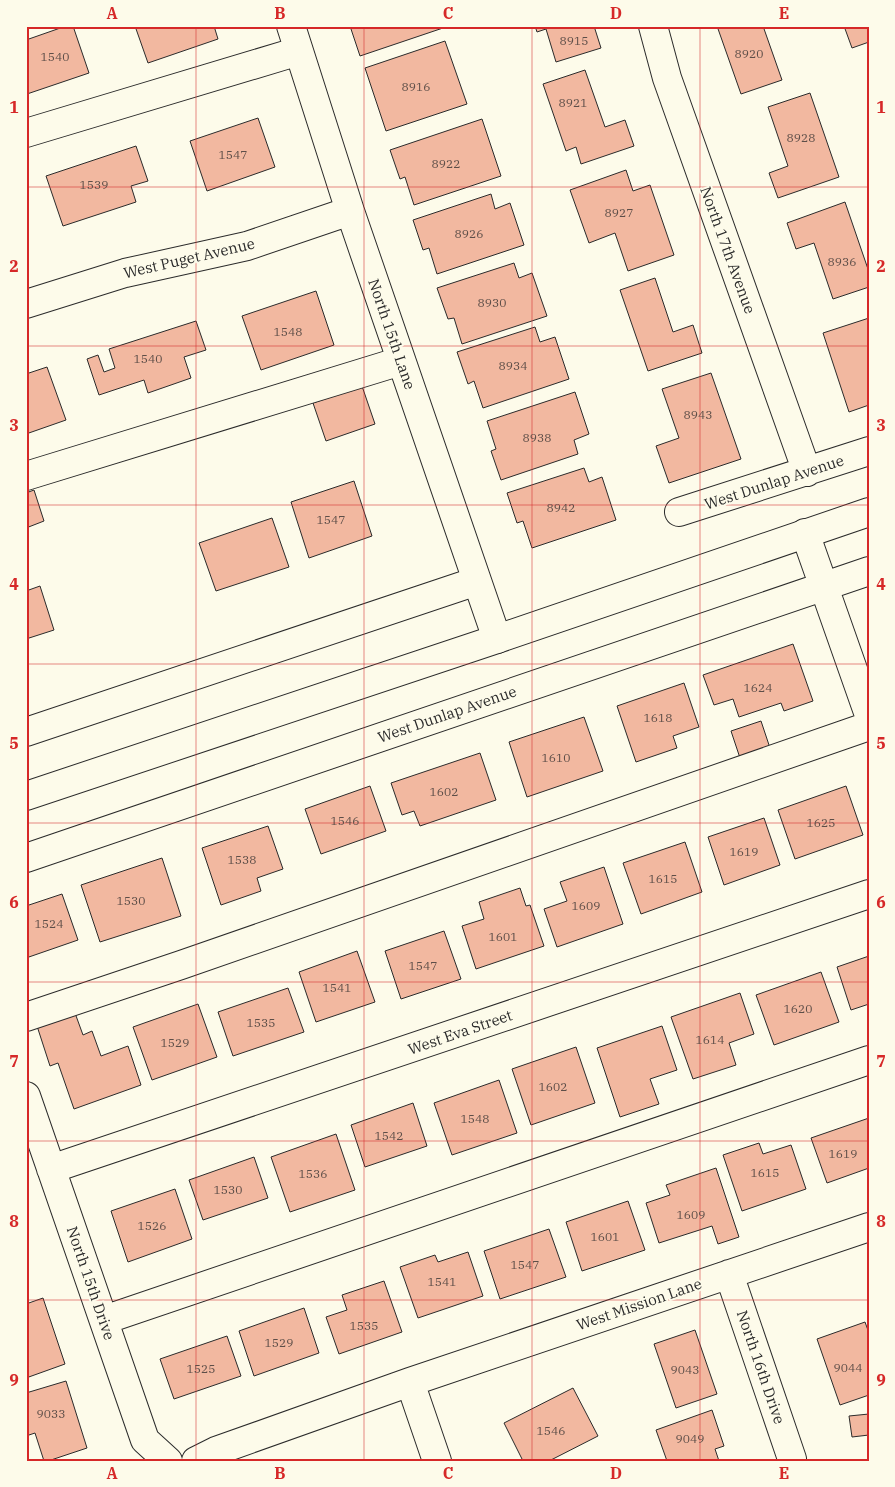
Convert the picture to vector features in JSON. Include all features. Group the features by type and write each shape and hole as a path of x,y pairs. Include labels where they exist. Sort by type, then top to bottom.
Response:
{"street":[{"name":"North 17th Avenue","path":"653,26 667,78 807,472"},
{"path":"26,134 295,39"},
{"name":"North 15th Lane","path":"295,39 350,211 497,640"},
{"name":"West Puget Avenue","path":"26,304 125,272 247,246 350,211"},
{"path":"26,476 401,361"},
{"name":"West Dunlap Avenue","path":"680,512 869,451"},
{"path":"26,796 497,640 869,512"},
{"path":"805,534 869,715"},
{"name":"West Dunlap Avenue","path":"26,858 869,571"},
{"path":"26,732 476,581"},
{"path":"26,1017 181,966 869,726"},
{"name":"West Eva Street","path":"51,1169 869,894"},
{"path":"104,1320 869,1060"},
{"name":"North 15th Drive","path":"26,1096 145,1440 168,1461"},
{"name":"West Mission Lane","path":"196,1461 216,1451 410,1382 869,1227"},
{"name":"North 16th Drive","path":"729,1274 792,1459"},
{"path":"410,1382 437,1461"}],"building":[{"path":"66,26 73,26 89,73 27,94 26,40"},
{"path":"135,26 214,26 218,39 148,63"},
{"path":"350,26 443,26 443,28 360,56"},
{"path":"535,26 594,26 601,48 556,62 546,29 537,32"},
{"path":"717,26 763,26 782,80 741,94"},
{"path":"844,26 869,26 869,42 852,48"},
{"path":"445,41 467,104 386,131 365,68"},
{"path":"585,70 605,127 625,120 634,146 581,164 576,147 566,151 543,84"},
{"path":"810,93 839,177 778,198 769,173 788,166 768,107"},
{"path":"258,118 275,167 207,191 190,141"},
{"path":"482,119 501,176 414,205 405,177 400,179 390,150"},
{"path":"136,146 148,181 131,186 136,202 63,226 46,176"},
{"path":"626,170 633,191 650,185 674,255 628,271 615,233 589,243 570,190"},
{"path":"491,194 495,209 510,203 524,245 437,274 429,248 423,250 413,220"},
{"path":"845,202 869,272 869,287 833,299 814,243 796,249 787,223"},
{"path":"514,263 519,278 532,273 547,316 462,344 454,318 448,319 437,288"},
{"path":"655,278 673,332 693,325 702,353 648,371 620,290"},
{"path":"316,291 334,345 261,370 242,316"},
{"path":"869,318 869,405 849,412 823,333"},
{"path":"196,321 206,350 184,357 191,378 148,393 144,380 99,395 87,359 98,355 104,372 115,368 109,349"},
{"path":"535,327 540,342 555,337 569,379 483,408 474,381 468,384 457,352"},
{"path":"47,367 66,420 26,434 26,374"},
{"path":"711,373 741,459 669,483 656,446 679,438 662,389"},
{"path":"362,386 375,424 326,441 313,403"},
{"path":"575,392 589,434 574,440 578,454 501,480 491,451 496,449 487,421"},
{"path":"584,468 589,482 602,477 616,520 532,548 523,521 517,523 507,493"},
{"path":"354,481 372,536 309,558 291,502"},
{"path":"34,490 44,521 26,528 26,493"},
{"path":"272,518 289,567 216,591 199,543"},
{"path":"40,586 54,630 26,639 26,591"},
{"path":"793,644 813,701 784,711 781,703 739,717 733,699 714,705 703,675"},
{"path":"684,683 699,727 673,736 677,748 636,762 617,706"},
{"path":"584,717 603,771 527,797 509,742"},
{"path":"761,721 771,751 741,761 731,731"},
{"path":"480,753 496,800 420,826 414,811 402,815 391,783"},
{"path":"370,786 386,831 321,854 305,809"},
{"path":"846,786 863,835 795,859 778,810"},
{"path":"764,818 780,865 724,885 708,837"},
{"path":"268,826 283,869 257,878 261,891 221,905 202,848"},
{"path":"685,842 702,892 641,914 623,863"},
{"path":"162,858 181,916 100,942 81,885"},
{"path":"604,867 623,924 557,947 544,909 567,901 560,882"},
{"path":"520,888 526,906 530,905 544,946 476,969 462,926 484,919 479,902"},
{"path":"62,894 78,940 26,958 26,906"},
{"path":"444,931 461,979 401,999 385,951"},
{"path":"357,951 375,1002 316,1022 299,972"},
{"path":"869,956 869,1004 851,1010 837,967"},
{"path":"821,972 839,1022 774,1045 756,995"},
{"path":"288,988 304,1032 233,1056 218,1012"},
{"path":"740,993 754,1034 729,1043 736,1065 693,1079 671,1017"},
{"path":"198,1004 217,1057 152,1080 133,1027"},
{"path":"75,1013 83,1035 92,1031 101,1056 128,1046 141,1085 74,1109 58,1063 50,1066 37,1026"},
{"path":"662,1026 677,1070 650,1079 659,1104 620,1117 597,1048"},
{"path":"576,1047 595,1103 531,1125 512,1069"},
{"path":"499,1080 517,1133 452,1155 434,1103"},
{"path":"413,1103 427,1146 365,1167 351,1125"},
{"path":"869,1118 869,1168 827,1183 811,1138"},
{"path":"336,1134 355,1190 290,1212 271,1157"},
{"path":"759,1143 763,1154 791,1145 806,1189 742,1211 723,1155"},
{"path":"254,1157 268,1198 203,1220 189,1180"},
{"path":"716,1168 739,1237 718,1244 712,1226 659,1243 646,1203 670,1195 666,1185"},
{"path":"175,1189 192,1239 128,1262 111,1211"},
{"path":"628,1201 645,1250 582,1271 566,1222"},
{"path":"549,1229 566,1277 500,1299 484,1251"},
{"path":"468,1252 483,1296 418,1318 400,1267 435,1255 438,1262"},
{"path":"384,1281 402,1332 339,1354 326,1317 347,1310 342,1295"},
{"path":"43,1298 65,1364 26,1378 26,1304"},
{"path":"304,1308 319,1353 254,1376 239,1331"},
{"path":"865,1322 869,1333 869,1395 840,1405 817,1339"},
{"path":"695,1330 717,1394 676,1408 654,1344"},
{"path":"227,1336 241,1376 174,1399 160,1359"},
{"path":"66,1381 87,1448 44,1461 35,1433 26,1436 26,1393"},
{"path":"573,1388 598,1436 549,1461 523,1461 504,1423"},
{"path":"712,1410 724,1446 715,1449 719,1461 667,1461 656,1430"},
{"path":"869,1414 869,1435 852,1437 849,1416"}]}
